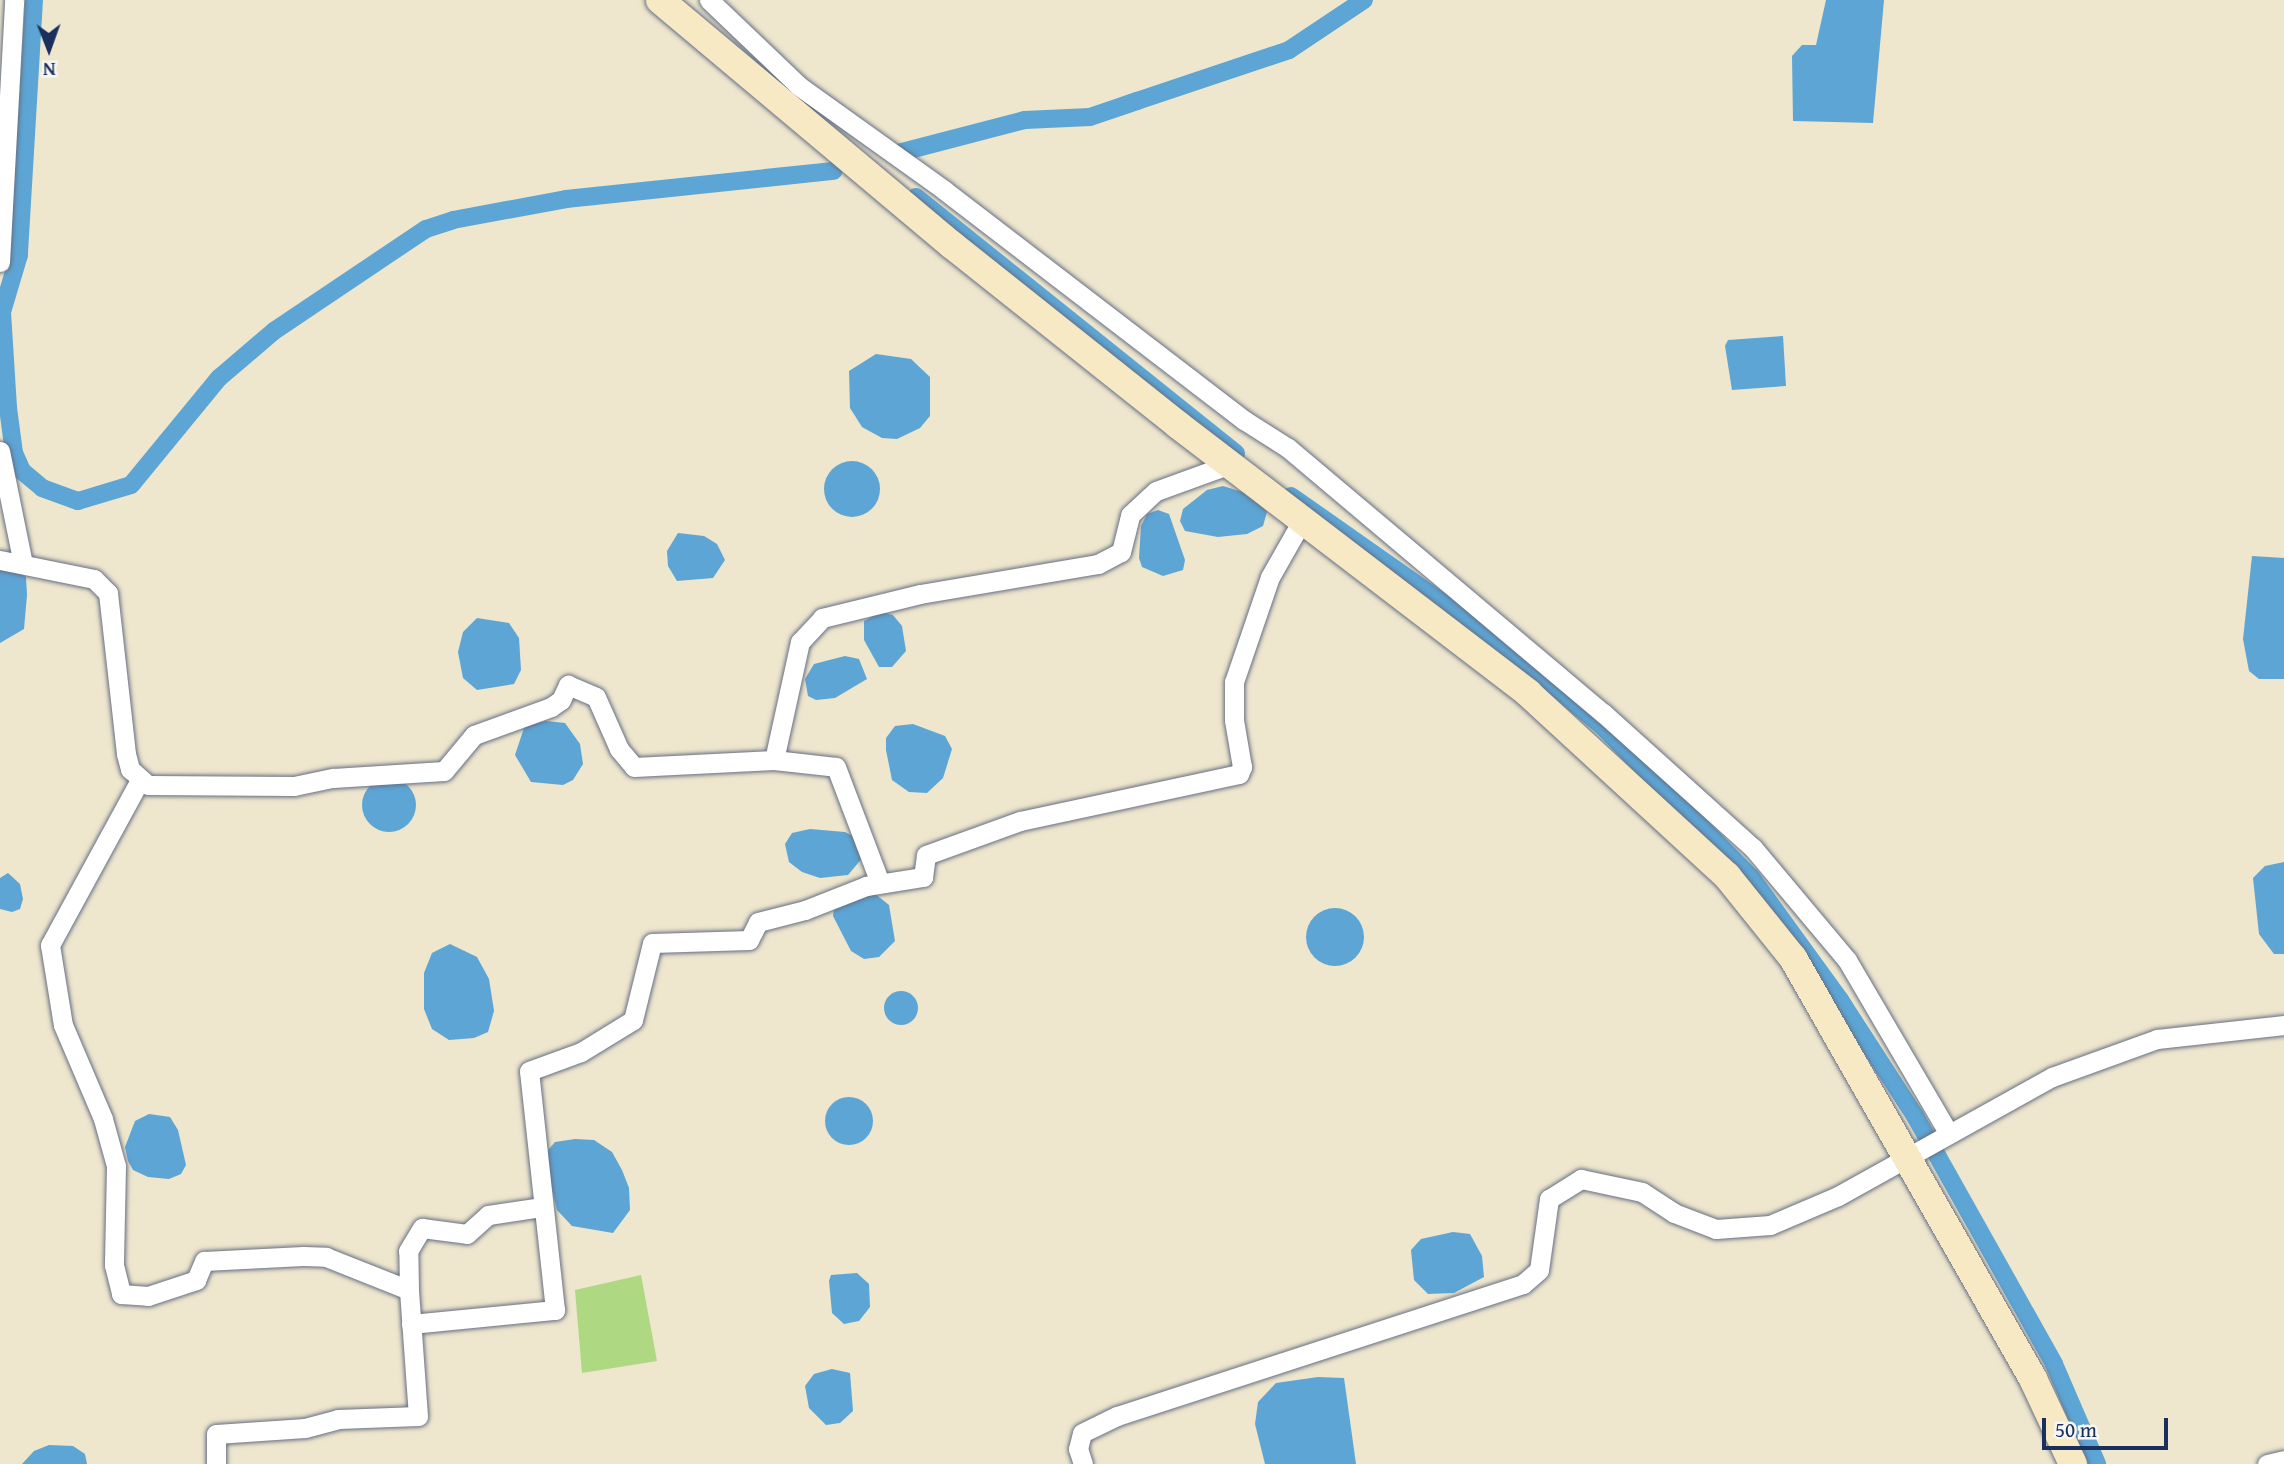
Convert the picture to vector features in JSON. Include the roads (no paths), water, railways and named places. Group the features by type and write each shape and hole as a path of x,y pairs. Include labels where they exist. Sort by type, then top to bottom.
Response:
{"street":[{"path":"0,262 14,0"},
{"path":"660,0 952,244 1230,464 1528,693 1727,876 1793,958 1905,1160 2033,1379 2073,1464"},
{"path":"709,0 799,86 1288,448 1603,713 1753,848 1847,960 1948,1132"},
{"path":"0,452 23,564"},
{"path":"774,760 800,642 822,618 920,594 1098,564 1121,552 1130,515 1156,491 1230,464"},
{"path":"411,1324 555,1310 529,1070 580,1052 633,1020 652,943 749,940 758,922 806,910 880,883 923,877 926,855 1020,821 1239,774 1234,682 1270,577 1303,519"},
{"path":"0,560 94,579 108,593 126,754 140,780"},
{"path":"140,780 193,787 294,786 332,778 444,771 474,735 551,707 561,700 568,685 596,697 619,749 634,767 774,760 825,762 836,767 880,883"},
{"path":"140,780 50,945 62,1025 103,1119 116,1166 114,1265 121,1294 148,1296 197,1280 204,1261 303,1256 326,1257 409,1290"},
{"path":"1083,1464 1078,1449 1082,1433 1117,1416 1523,1284 1539,1270 1549,1199 1581,1179 1642,1192 1674,1213 1716,1228 1736,1229 1770,1225 1804,1212 1905,1160 1948,1132 2052,1077 2157,1039 2284,1025"},
{"path":"216,1464 216,1434 305,1428 338,1419 418,1416 408,1251 422,1228 467,1234 488,1215 542,1207"},
{"path":"2267,1464 2284,1461"}],"water":[{"path":"1826,0 1884,0 1873,123 1793,121 1792,56 1802,45 1816,45"},
{"path":"1783,336 1786,386 1732,390 1725,346 1728,340"},
{"path":"876,354 911,359 930,377 930,416 920,428 897,439 882,438 862,427 850,408 849,371"},
{"path":"846,461 858,461 868,465 876,473 880,489 876,505 868,513 858,517 846,517 836,513 828,505 824,495 824,483 828,473 836,465"},
{"path":"1223,486 1249,494 1267,512 1263,526 1247,534 1218,537 1185,531 1180,521 1183,509 1207,490"},
{"path":"1158,510 1169,514 1185,560 1183,570 1163,576 1142,567 1139,558 1141,526 1147,514"},
{"path":"678,533 704,536 717,544 725,560 713,578 677,581 668,566 667,551"},
{"path":"2252,556 2284,558 2284,679 2259,679 2249,671 2243,639"},
{"path":"0,565 20,571 26,577 27,595 24,629 0,643"},
{"path":"881,612 893,615 902,626 906,651 892,667 879,667 864,640 864,621"},
{"path":"477,618 509,623 519,638 521,670 514,684 477,690 463,678 458,652 463,632"},
{"path":"845,656 859,659 867,679 835,698 816,700 808,696 805,679 814,664"},
{"path":"546,721 565,723 580,744 583,764 573,780 563,785 531,782 515,755 525,725"},
{"path":"913,724 945,736 952,749 943,778 927,793 909,792 892,780 886,738 895,726"},
{"path":"389,778 408,786 416,805 408,824 389,832 370,824 362,805 370,786"},
{"path":"810,829 845,832 859,839 864,856 848,875 820,878 802,872 789,862 785,844 792,833"},
{"path":"2284,862 2284,954 2274,954 2259,934 2253,878 2265,866"},
{"path":"8,873 20,884 23,899 20,909 12,912 0,909 0,878"},
{"path":"874,893 889,905 895,941 879,957 864,959 851,951 833,916 834,908"},
{"path":"1335,908 1351,913 1359,921 1364,937 1359,953 1351,961 1335,966 1319,961 1311,953 1306,937 1311,921 1319,913"},
{"path":"450,944 477,957 489,979 494,1011 488,1032 474,1038 449,1040 432,1029 424,1009 424,973 432,953"},
{"path":"901,991 913,996 918,1008 913,1020 901,1025 889,1020 884,1008 889,996"},
{"path":"849,1097 866,1104 873,1121 866,1138 849,1145 832,1138 825,1121 832,1104"},
{"path":"149,1114 170,1117 178,1130 186,1165 181,1174 169,1179 148,1177 133,1170 128,1161 125,1147 135,1121"},
{"path":"594,1140 612,1152 622,1170 629,1188 630,1210 613,1233 572,1226 557,1210 544,1155 555,1142"},
{"path":"1453,1232 1470,1234 1482,1256 1484,1277 1454,1293 1428,1294 1414,1280 1411,1250 1421,1239"},
{"path":"857,1273 869,1284 870,1307 859,1321 844,1324 832,1313 829,1281 831,1275"},
{"path":"832,1369 850,1373 853,1411 840,1423 826,1425 809,1408 805,1386 814,1374"},
{"path":"1318,1377 1344,1378 1356,1464 1265,1464 1255,1424 1258,1402 1276,1383"},
{"path":"49,1445 73,1446 85,1454 87,1464 22,1464 34,1451"}],"waterway":[{"path":"34,0 19,255 2,312 8,408 14,453 22,471 42,488 78,501 131,485 219,378 274,331 426,229 453,220 566,199 834,171"},
{"path":"898,153 1025,120 1090,117 1289,50 1364,0"},
{"path":"916,197 1236,453"},
{"path":"1291,496 1514,653 1602,726 1751,877 1840,1000 1915,1116 2054,1364 2097,1464"}]}
